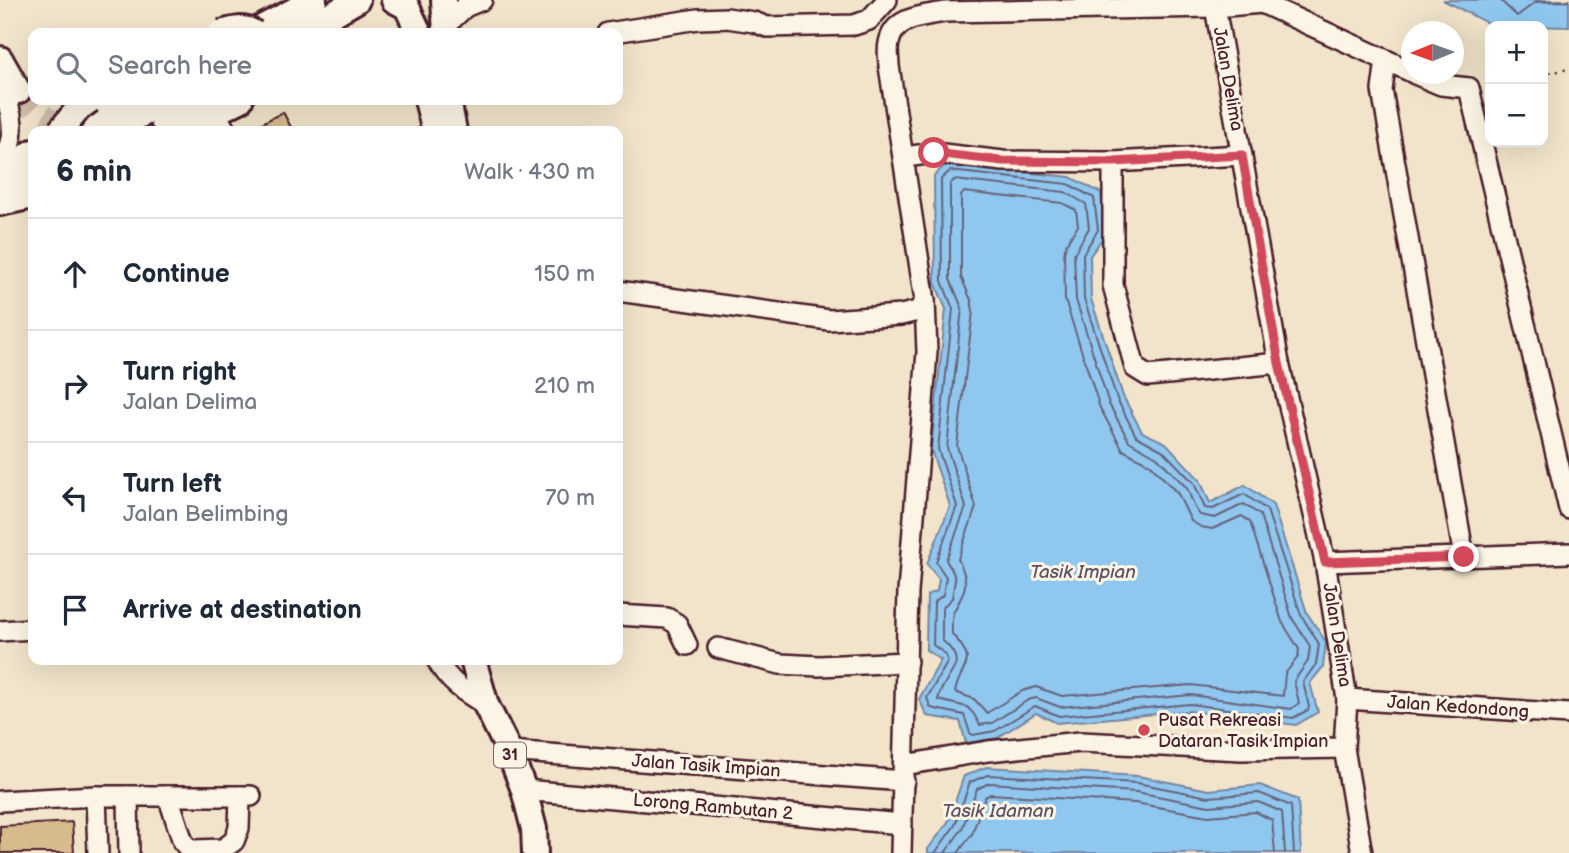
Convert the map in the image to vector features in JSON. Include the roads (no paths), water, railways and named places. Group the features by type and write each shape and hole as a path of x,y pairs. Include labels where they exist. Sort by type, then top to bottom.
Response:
{"main road":[{"path":"262,28 314,0"},
{"path":"310,28 357,0"},
{"path":"394,0 407,7 418,28"},
{"path":"420,0 421,28"},
{"path":"444,0 446,28"},
{"path":"0,59 9,87"},
{"path":"64,126 83,105"},
{"path":"79,126 118,105"},
{"path":"169,117 189,105"},
{"path":"132,126 219,105"},
{"path":"220,126 251,105"},
{"path":"438,126 447,108"},
{"path":"0,173 28,155"},
{"path":"0,201 14,184 28,177"},
{"path":"0,201 28,191"},
{"path":"0,201 28,197"},
{"name":"31","path":"474,665 486,705 509,751 524,790 534,829 535,853"}],"street":[{"path":"447,28 465,7 482,0"},
{"path":"623,31 698,19 727,18 767,27 854,25 869,20 887,0"},
{"path":"901,853 908,592 927,352 925,302 889,66 889,42 899,25 911,18 945,12 1039,5 1214,6 1262,3 1401,67"},
{"name":"Jalan Delima","path":"1214,6 1279,363 1325,562 1347,699 1344,748 1362,853"},
{"path":"1386,60 1382,90 1464,557"},
{"path":"1439,84 1469,88 1569,509"},
{"path":"0,166 10,151 12,122 8,102 9,87"},
{"path":"905,157 934,153 1003,161 1113,162 1242,155"},
{"path":"1113,162 1113,285 1135,368 1148,376 1279,363"},
{"path":"623,292 829,320 901,315 918,311 925,302"},
{"path":"1325,562 1569,553"},
{"path":"623,615 667,618 677,624 687,645"},
{"path":"0,631 28,629"},
{"path":"718,648 780,664 819,666 907,662"},
{"path":"440,665 462,691 486,705"},
{"name":"Jalan Kedondong","path":"1347,699 1569,714"},
{"name":"Jalan Tasik Impian","path":"509,751 904,773 988,751 1081,742 1241,750 1344,748"},
{"name":"Lorong Rambutan 2","path":"524,790 902,824"},
{"path":"0,801 96,796 169,796 246,796 234,841 223,849 189,849 183,842 169,796"},
{"path":"96,796 98,853"},
{"path":"128,796 129,853"}],"water":[{"path":"1443,0 1569,0 1569,27 1548,26 1548,21 1485,22"},
{"name":"Tasik Impian","path":"946,164 1070,177 1101,193 1106,233 1090,256 1091,299 1123,396 1142,432 1166,443 1200,480 1210,503 1245,485 1273,505 1307,613 1326,642 1323,667 1310,683 1318,712 1296,725 1189,711 1057,723 1036,713 997,738 966,743 960,721 927,716 919,699 941,660 926,650 927,595 937,591 939,579 927,564 950,506 931,450 946,309 935,283 934,176"},
{"name":"Tasik Idaman","path":"986,767 1138,776 1209,790 1260,785 1298,800 1301,853 928,853 928,849 948,822 964,776"}],"tunnel":[{"path":"18,91 28,101"},
{"path":"31,105 42,116 59,126"},
{"path":"150,126 163,121"}],"place":[{"name":"Pusat Rekreasi Dataran Tasik Impian","path":"1144,730"}]}
